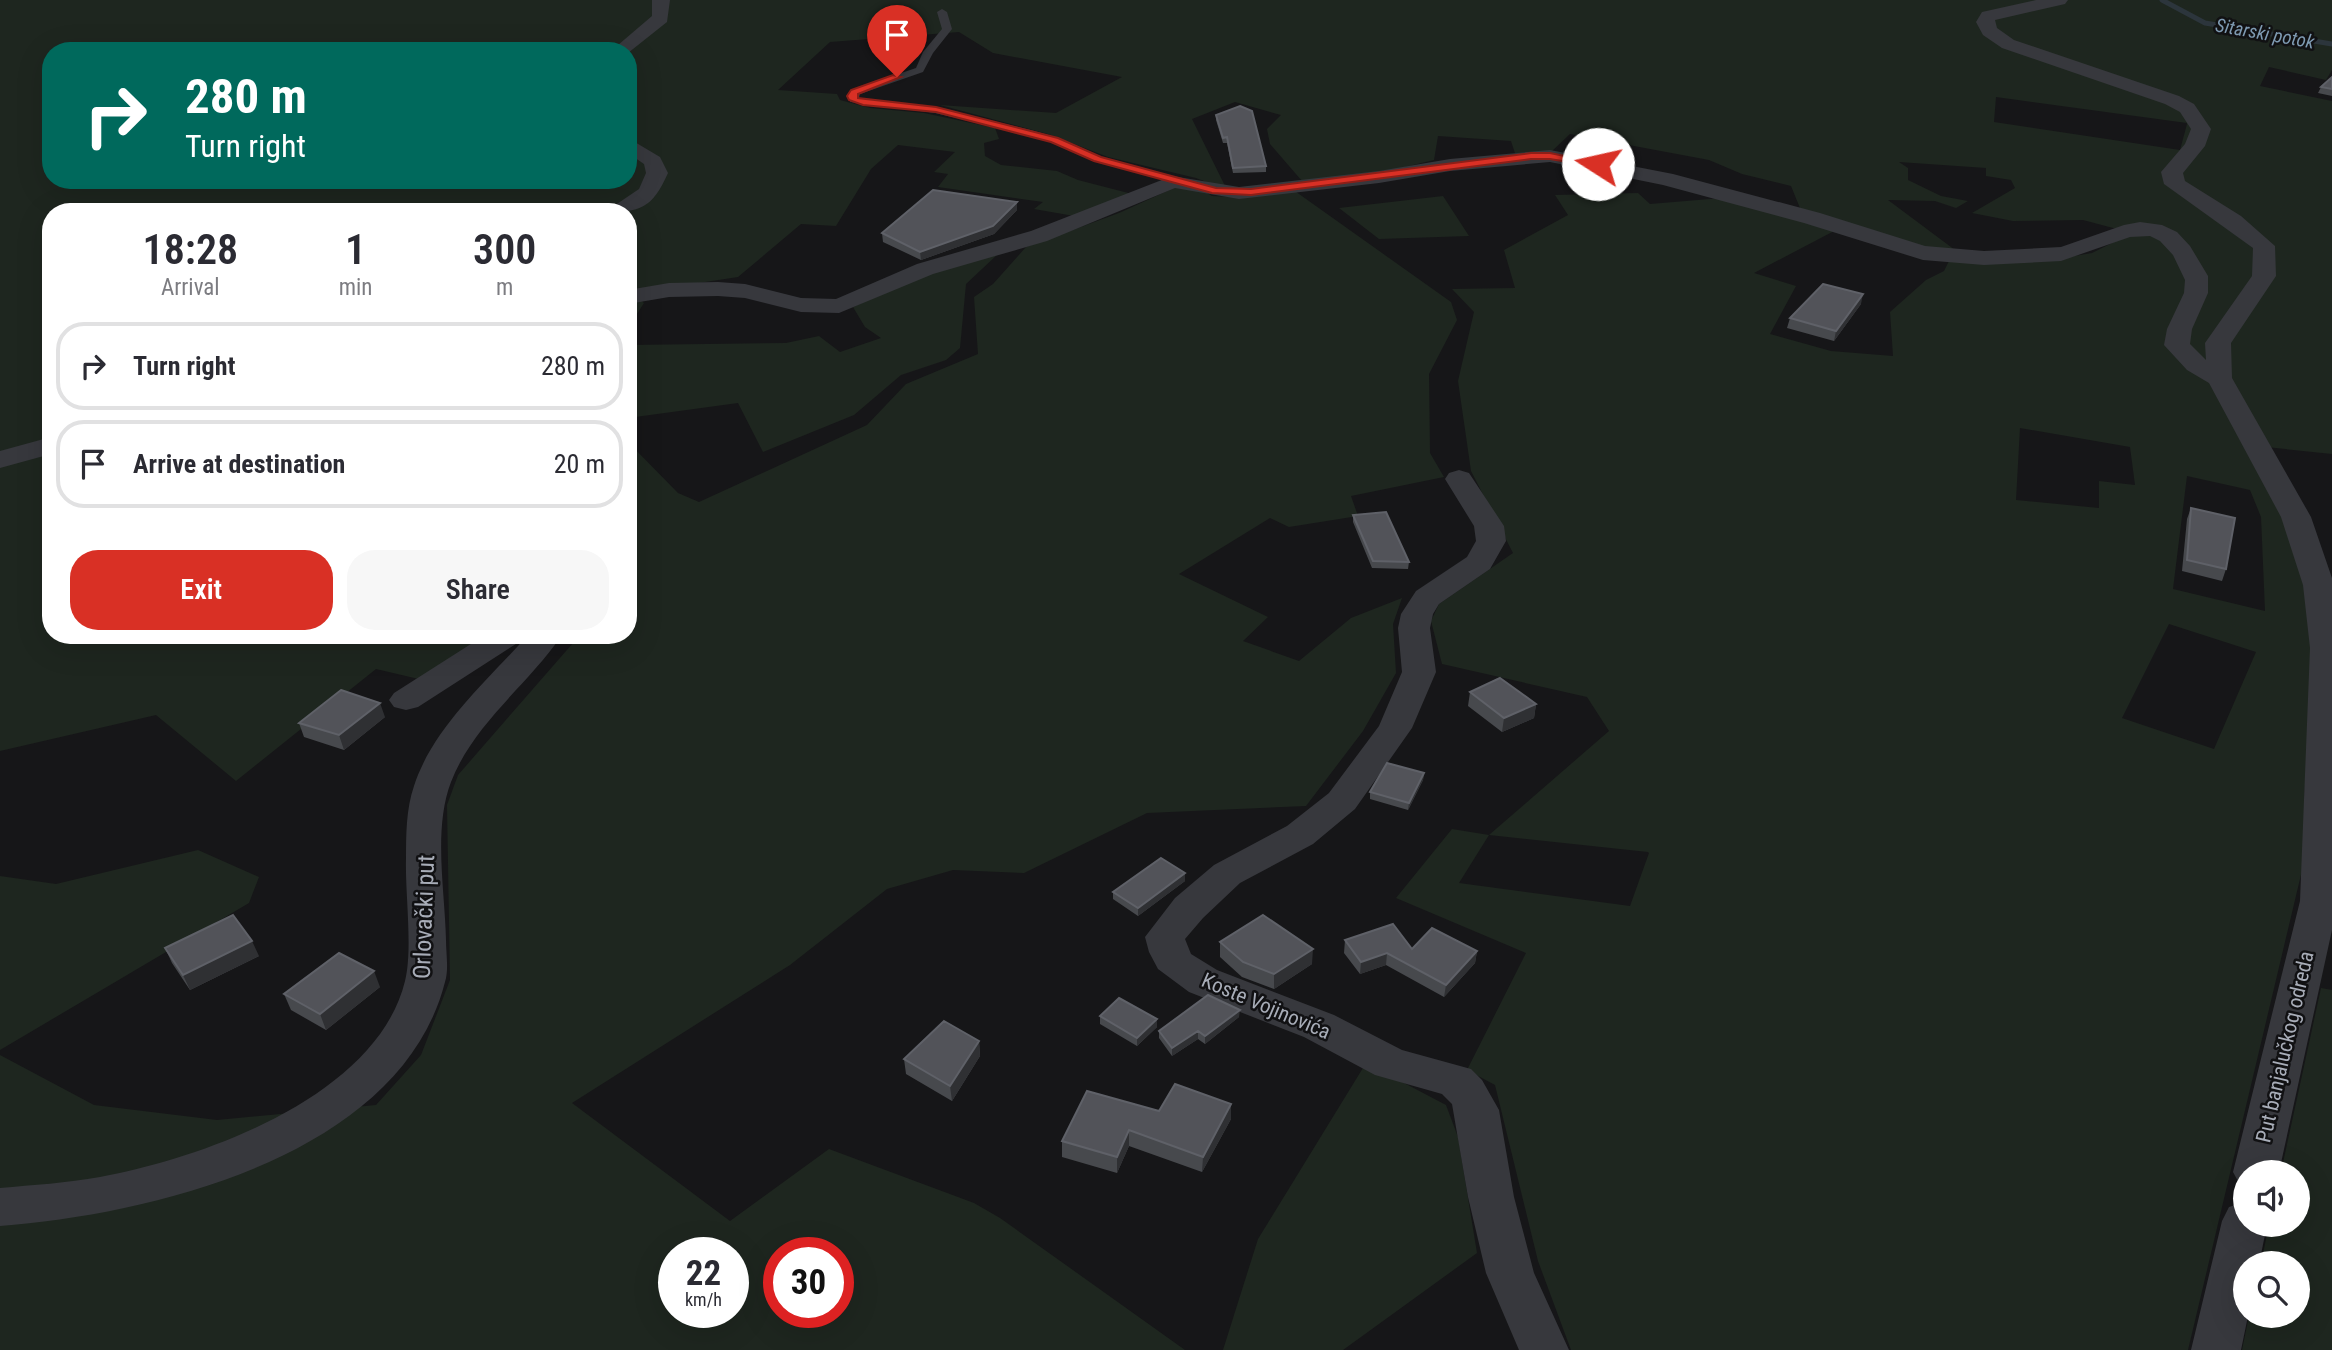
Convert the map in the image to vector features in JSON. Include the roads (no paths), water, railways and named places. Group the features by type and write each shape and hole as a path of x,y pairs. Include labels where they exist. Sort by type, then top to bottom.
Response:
{"street":[{"path":"631,42 661,18 661,0"},
{"name":"Put banjalučkog odreda","path":"2059,0 1988,16 1985,22 1989,31 2008,44 2145,90 2187,108 2201,129 2195,146 2172,172 2175,184 2233,220 2264,246 2264,276 2218,343 2219,378 2296,517 2319,585 2325,624 2319,901 2259,1160"},
{"path":"631,203 648,193 657,173 653,161 637,150"},
{"path":"637,295 668,290 718,289 745,291 801,305 839,306 925,269 1039,236 1180,181 1216,191 1239,193 1450,165 1550,156 1665,179 1812,218 1910,250 1941,256 2077,252 2132,227 2147,228 2172,239 2194,271 2197,292 2177,333 2177,345 2196,365 2219,378"},
{"path":"0,460 42,447"},
{"name":"Koste Vojinovića","path":"1459,479 1489,526 1491,541 1479,563 1427,598 1417,614 1414,628 1419,672 1395,728 1342,802 1300,835 1227,874 1189,908 1173,927 1165,937 1166,949 1186,972 1203,981 1319,1026 1391,1063 1457,1081 1477,1110 1491,1197 1510,1273 1544,1350"},
{"path":"406,700 494,644"},
{"name":"Orlovački put","path":"0,1207 115,1193 186,1172 279,1137 360,1084 399,1045 415,1012 425,982 427,805 447,754 492,696 539,644"},
{"path":"2216,1350 2241,1237"}],"lane":[{"path":"942,12 947,29 928,52 920,70 855,92 854,100 936,110 1027,132 1055,140 1098,159 1180,181"}],"waterway":[{"name":"Sitarski potok","path":"2162,0 2205,23 2332,44"}]}
